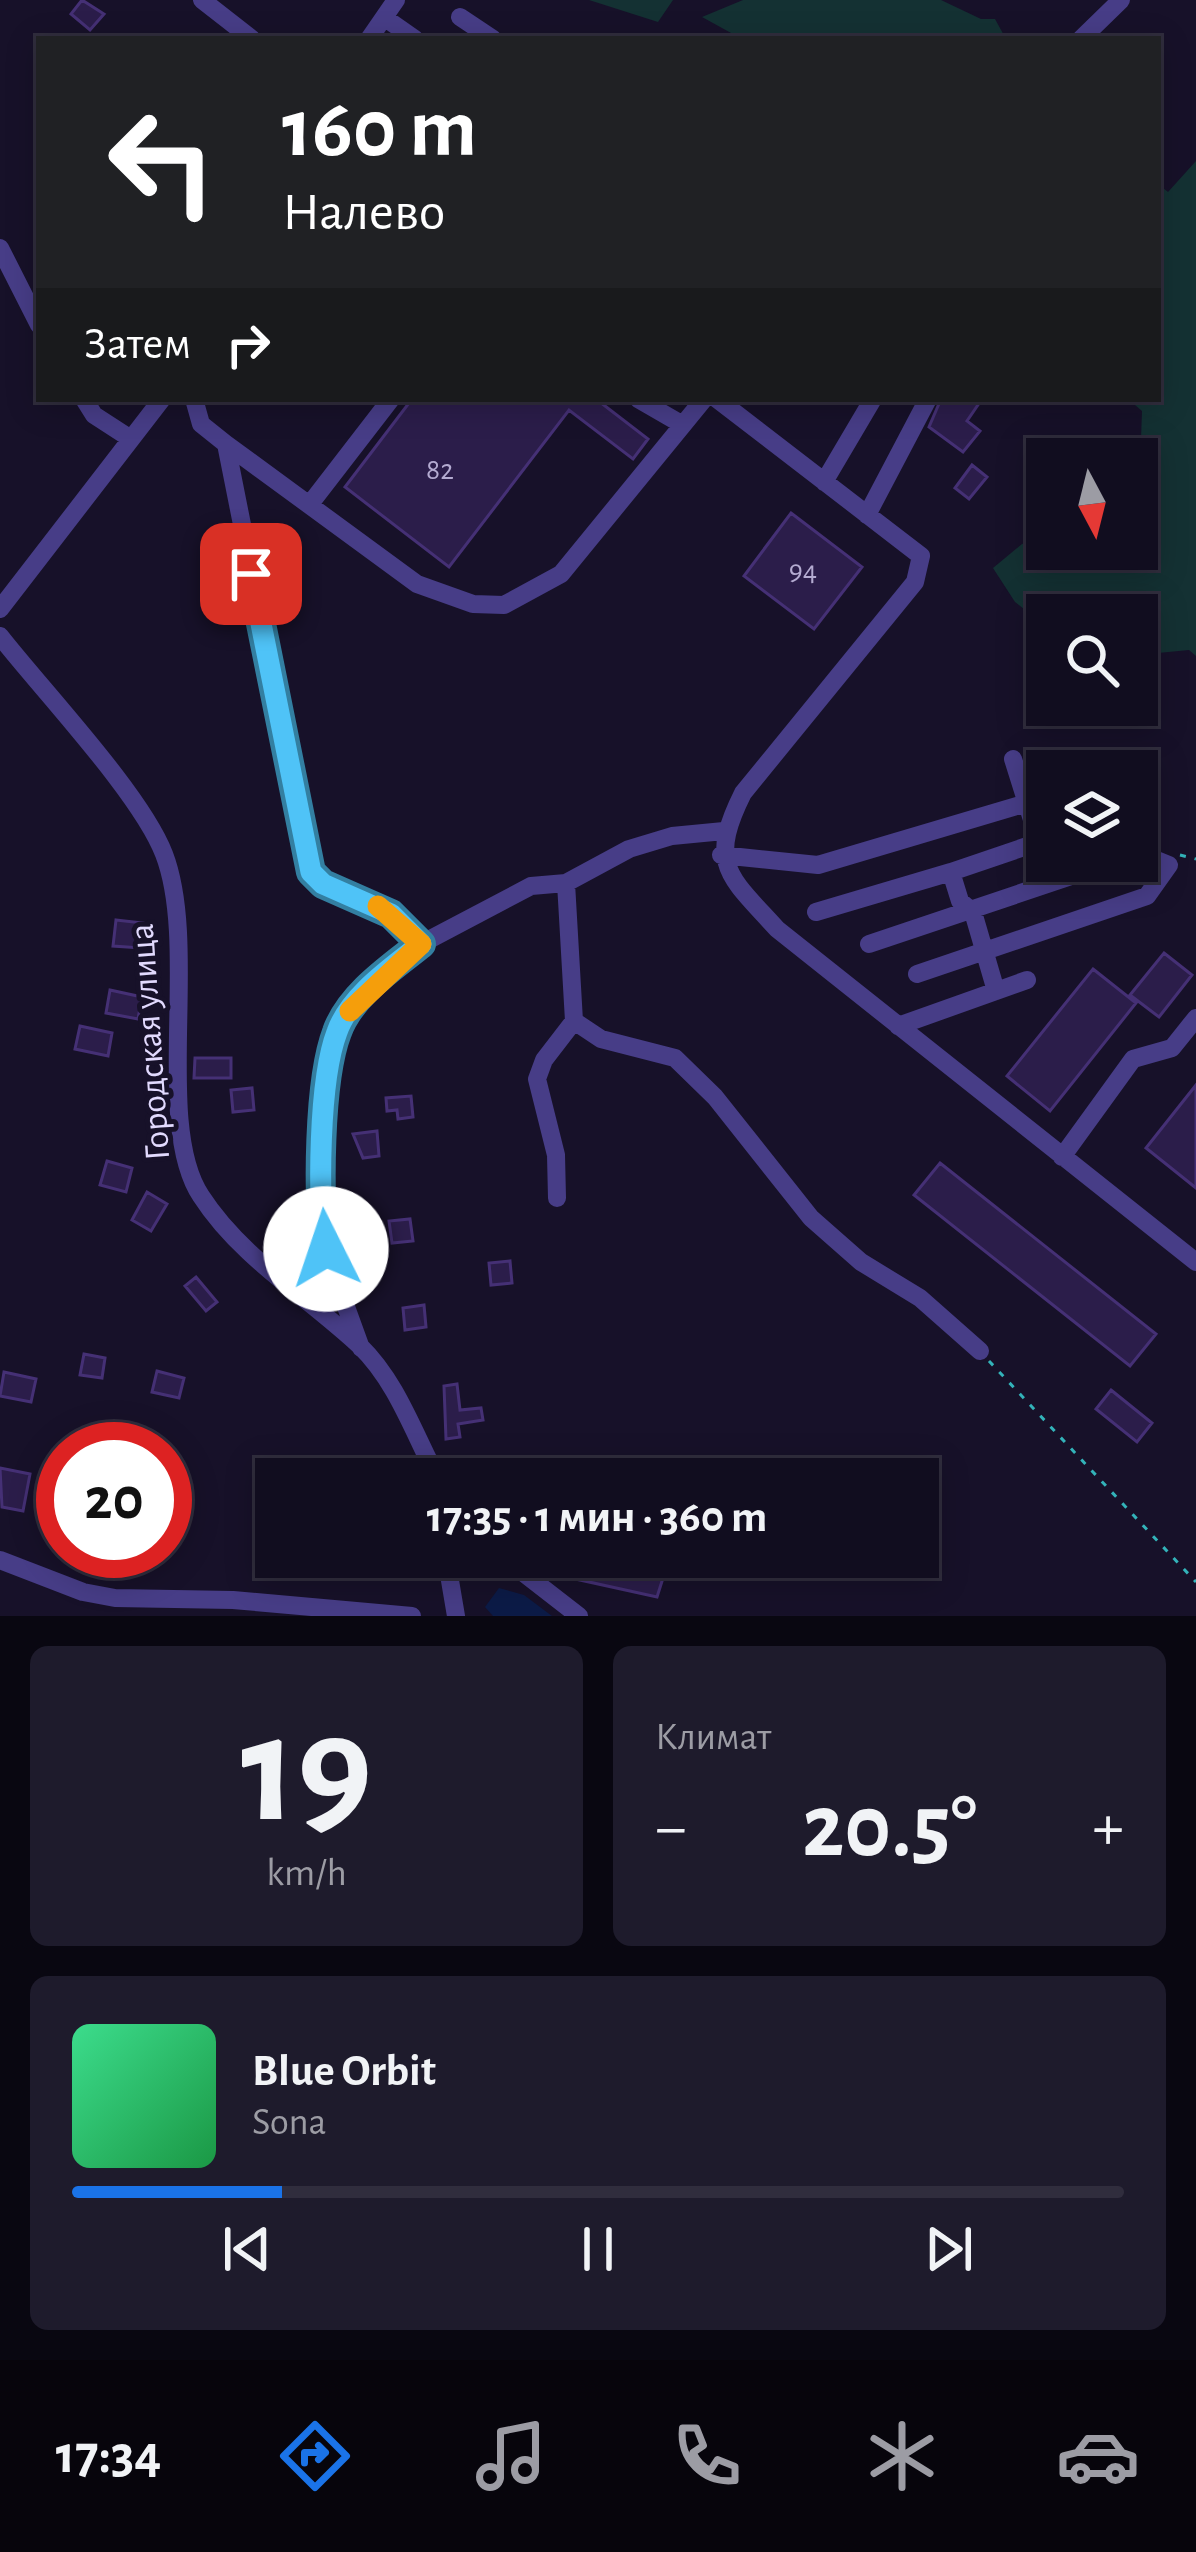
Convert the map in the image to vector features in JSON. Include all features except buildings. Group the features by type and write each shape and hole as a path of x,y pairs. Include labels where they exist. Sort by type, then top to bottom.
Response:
{"street":[{"path":"202,0 248,36"},
{"path":"371,36 396,0"},
{"path":"1085,36 1120,0"},
{"path":"460,17 488,36"},
{"path":"385,18 411,36"},
{"path":"0,248 36,319"},
{"path":"86,402 94,415 131,439"},
{"path":"0,608 160,402"},
{"path":"195,402 201,424 417,584 473,604 504,605 561,574 702,402"},
{"path":"310,504 389,402"},
{"path":"643,402 683,425"},
{"path":"721,402 921,556 915,582 743,793 724,831 721,855 733,881 778,929 1196,1262"},
{"path":"824,482 871,402"},
{"path":"867,515 926,402"},
{"path":"226,444 311,872 323,884 391,914 421,944"},
{"name":"Городская улица","path":"0,636 146,820 165,856 181,984 185,1157 201,1196 285,1287 362,1348 394,1389 428,1458"},
{"path":"1013,759 1026,800"},
{"path":"721,855 818,866 1026,803"},
{"path":"362,1348 326,1249 320,1216 329,1070 337,1030 358,1000 421,944 531,886 566,883 629,849 672,836 724,831"},
{"path":"816,912 1026,846"},
{"path":"1158,861 1169,865 1158,880"},
{"path":"951,872 960,901 973,912 996,991"},
{"path":"868,944 1057,882"},
{"path":"917,974 1147,896 1157,882"},
{"path":"557,1198 556,1155 537,1079 544,1060 574,1021 566,883"},
{"path":"898,1026 1027,980"},
{"path":"1062,1157 1133,1059 1172,1048 1196,1018"},
{"path":"574,1021 601,1039 675,1058 715,1097 811,1218 861,1262 920,1298 980,1352"},
{"path":"0,1560 83,1592 412,1616"},
{"path":"450,1578 456,1616"},
{"path":"530,1578 579,1616"}],"path":[{"path":"980,1352 1196,1582"}],"green space":[{"path":"589,0 673,0 658,22"},
{"path":"743,0 941,0 981,19 995,19 1004,36 737,36 702,17"},
{"path":"1196,161 1196,656 1189,650 1158,653 1158,594 1026,594 1026,611 993,568 1026,543 1026,570 1158,570 1158,438 1141,438 1142,411 1132,402 1161,402 1161,186 1168,192"}],"water":[{"path":"499,1588 524,1595 552,1616 493,1616 485,1607"}],"slow traffic":[{"path":"350,1011 391,967 421,944 378,906"}],"route":[{"path":"251,574 311,872 323,884 367,899 391,914 421,944 358,1000 337,1030 329,1070 321,1180 326,1249"}]}
